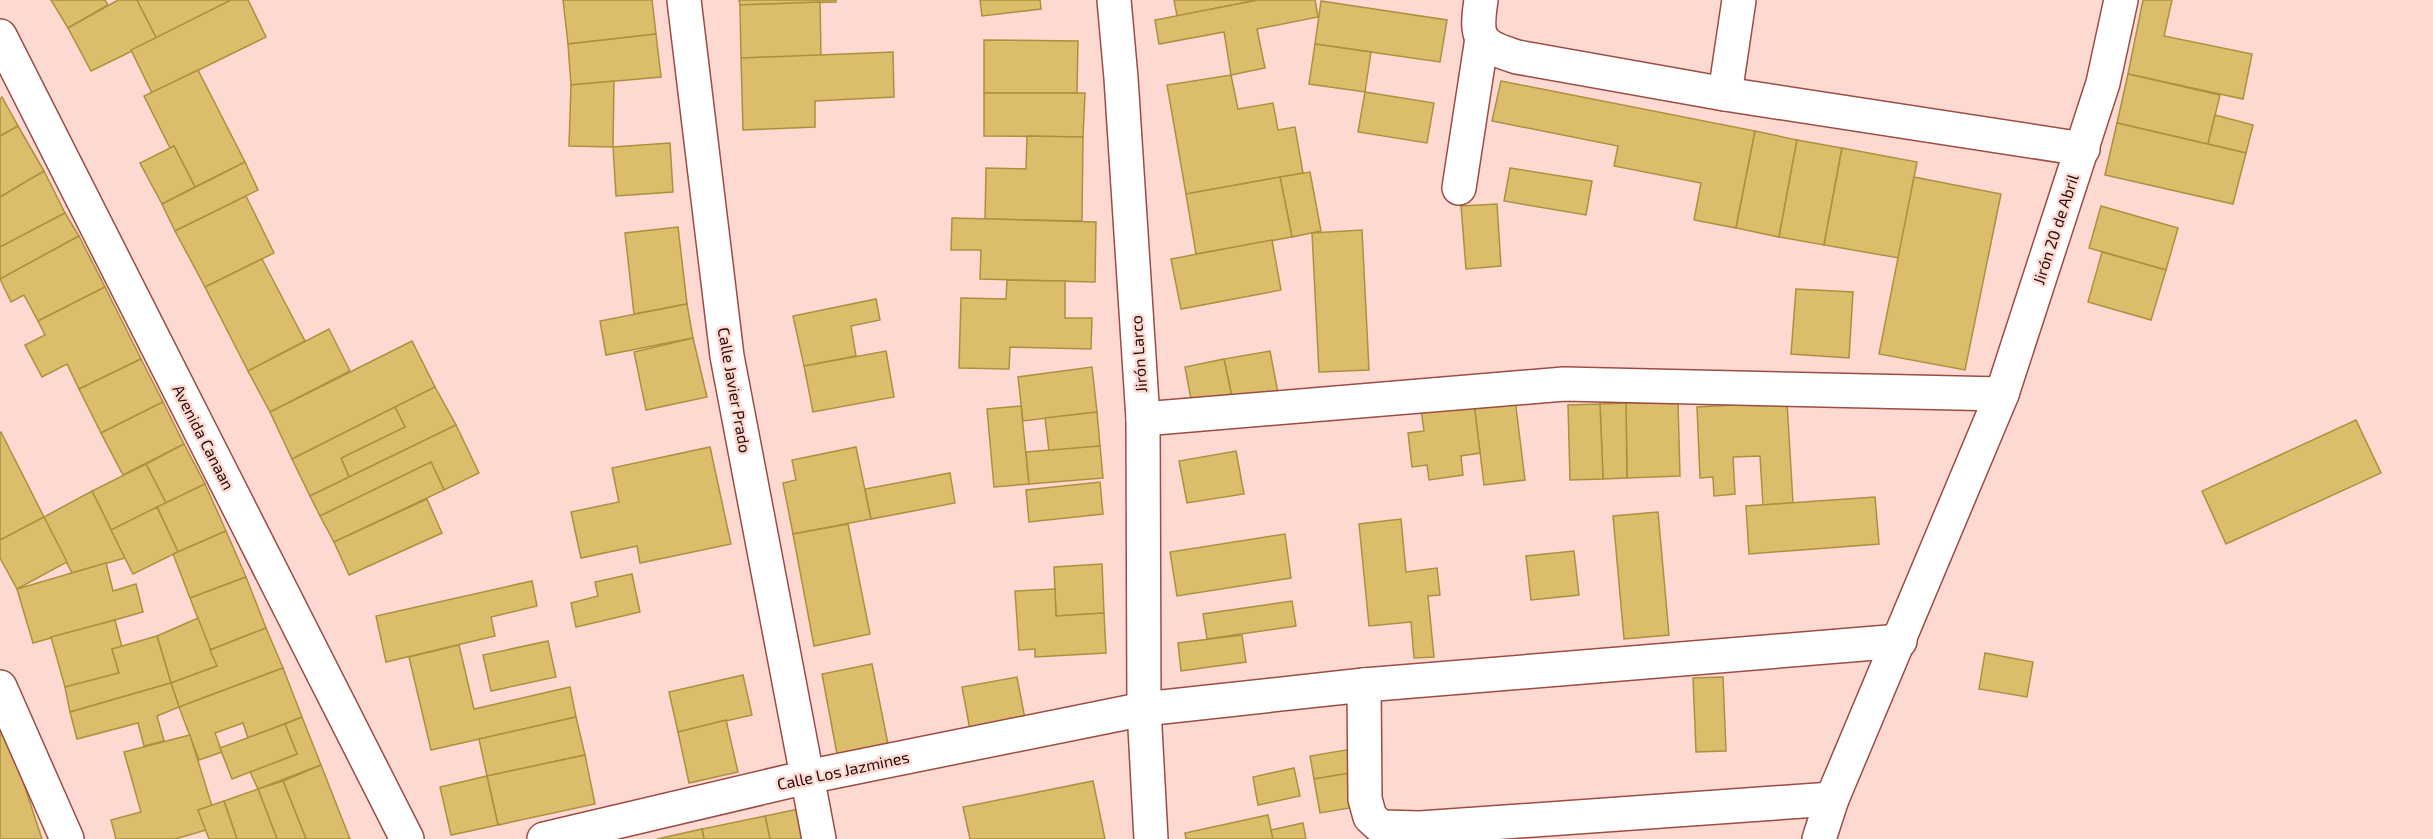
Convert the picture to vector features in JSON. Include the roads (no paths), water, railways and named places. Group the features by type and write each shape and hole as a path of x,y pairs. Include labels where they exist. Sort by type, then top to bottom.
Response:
{"street":[{"name":"Calle Javier Prado","path":"684,0 727,356 819,839"},
{"name":"Jirón Larco","path":"1114,0 1143,419 1144,709 1150,839"},
{"path":"1481,0 1477,26 1482,38 1496,52 1725,94 2083,149"},
{"path":"1725,94 1739,0"},
{"name":"Jirón 20 de Abril","path":"1819,839 1832,799 2002,394 2103,83 2121,0"},
{"path":"1458,188 1482,38"},
{"name":"Avenida Canaan","path":"4,52 407,839"},
{"path":"1143,419 1564,384 2002,394"},
{"name":"Calle Los Jazmines","path":"544,839 807,777 1144,709 1364,685 1900,641"},
{"path":"1364,685 1365,799 1370,817 1381,827 1420,828 1832,799"},
{"path":"0,687 67,839"}]}
